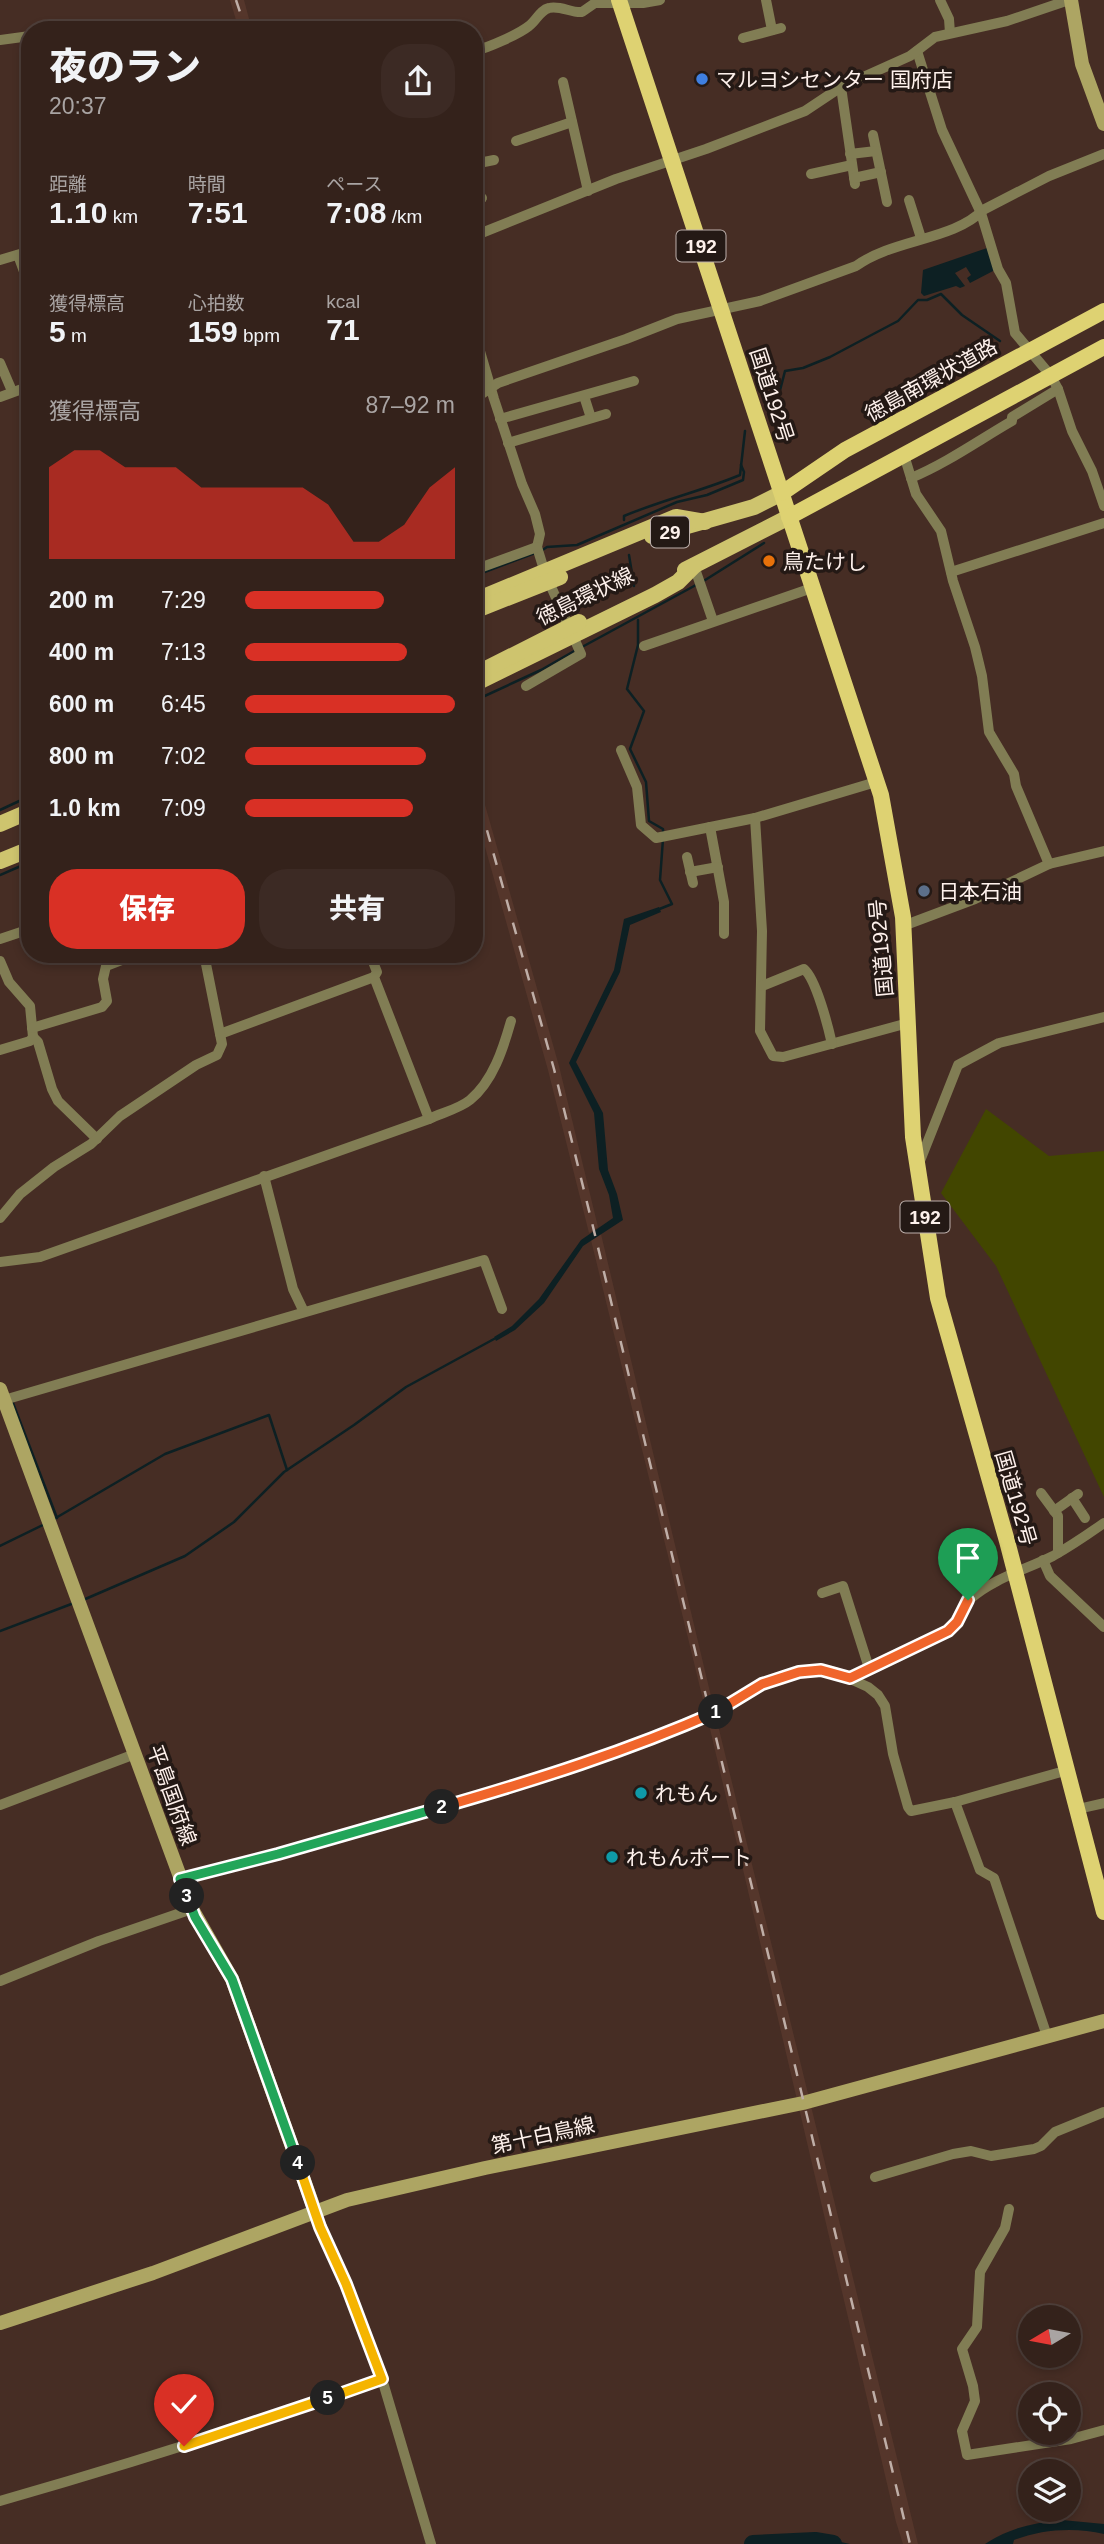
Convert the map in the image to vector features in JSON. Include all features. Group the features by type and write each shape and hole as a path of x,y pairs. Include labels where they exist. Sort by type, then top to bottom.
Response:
{"highway":[{"name":"国道192号","path":"620,2 881,795 903,926 913,1137 938,1298 1015,1571 1104,1913"},
{"name":"徳島南環状道路","path":"782,493 845,450 1104,311"},
{"path":"789,517 904,455 1054,383 1104,347"}],"main road":[{"path":"1070,0 1082,64 1104,124"},
{"name":"徳島環状線","path":"483,607 552,575 647,538 754,507 782,493"},
{"name":"徳島環状線","path":"483,672 578,639 698,578 789,517"},
{"path":"483,598 552,575"},
{"path":"483,680 578,639"},
{"path":"0,824 21,815"},
{"path":"0,862 21,853"},
{"name":"平島国府線","path":"2,1394 191,1909 232,1979 315,2211"},
{"name":"第十白鳥線","path":"0,2323 138,2278 347,2200 485,2168 803,2103 1104,2021"}],"street":[{"path":"483,48 522,31 531,25 543,10 549,8 582,12 595,3 660,0"},
{"path":"743,38 777,29 766,0"},
{"path":"940,0 949,19 950,33"},
{"path":"483,232 805,111 841,88 910,56 935,37 1007,22 1070,0"},
{"path":"0,40 21,37"},
{"path":"917,51 942,130 981,213 998,269 1006,283 1015,334 1054,383 1104,506"},
{"path":"563,82 588,191"},
{"path":"841,88 854,181 881,172"},
{"path":"516,141 572,122"},
{"path":"873,135 887,202"},
{"path":"811,174 876,151"},
{"path":"483,393 498,383 626,339 677,318 760,301 856,266 899,244 959,227 1049,176 1104,154"},
{"path":"483,162 494,160"},
{"path":"909,200 921,238"},
{"path":"0,260 21,253"},
{"path":"18,254 21,262"},
{"path":"483,361 508,443 535,514 540,534 538,551 552,575 578,639 581,654 526,686"},
{"path":"0,363 12,391"},
{"path":"500,419 634,381"},
{"path":"911,478 938,466 1012,421 1012,417 1054,383"},
{"path":"0,397 21,388"},
{"path":"584,396 591,418"},
{"path":"508,443 606,414"},
{"path":"904,455 916,494 941,531 982,676 989,732 1013,774 1049,864"},
{"path":"951,572 1104,523"},
{"path":"483,567 538,551"},
{"path":"698,578 713,621"},
{"path":"644,646 813,588"},
{"path":"621,750 637,787 641,825 656,838 755,818 876,782"},
{"path":"755,818 762,931 760,1031 773,1056 783,1057 908,1023"},
{"path":"710,827 724,902 724,934"},
{"path":"903,926 975,899 1049,864 1104,851"},
{"path":"687,857 693,883"},
{"path":"690,872 718,867"},
{"path":"0,939 21,932"},
{"path":"0,961 9,982 30,1006 33,1032 58,1101 97,1139"},
{"path":"33,1032 102,1007 107,1000 103,979 106,966 114,963"},
{"path":"0,1218 20,1194 54,1167 97,1139 120,1116 196,1065 217,1055 222,1044 206,963"},
{"path":"220,1034 374,977 377,972 374,963"},
{"path":"762,986 804,969 811,975 818,1001 824,1010 832,1044"},
{"path":"374,977 429,1119"},
{"path":"918,1167 958,1065 999,1043 1104,1017"},
{"path":"0,1262 40,1257 429,1119 469,1101 486,1081 502,1054 512,1021"},
{"path":"0,1050 30,1041 33,1032"},
{"path":"264,1176 293,1289 304,1312"},
{"path":"2,1394 484,1260 502,1309"},
{"path":"1041,1493 1058,1516 1058,1553"},
{"path":"1054,1511 1075,1496 1085,1518"},
{"path":"850,1678 948,1631 957,1622 968,1600 1015,1571 1058,1553 1104,1523"},
{"path":"1043,1560 1050,1576 1104,1627"},
{"path":"822,1593 844,1586 869,1668"},
{"path":"180,1879 278,1854 563,1772 696,1722 762,1684 799,1672 821,1670 850,1678 878,1695 885,1706 893,1755 911,1811 955,1802 1068,1770"},
{"path":"0,1805 135,1755"},
{"path":"955,1802 980,1870 994,1878 1047,2036"},
{"path":"1078,1809 1104,1803"},
{"path":"0,1981 99,1941 191,1909"},
{"path":"875,2177 971,2151 991,2156 1034,2149 1055,2132 1104,2112"},
{"path":"1009,2209 1005,2228 980,2272 977,2327 962,2349 975,2401 962,2431 967,2455 1071,2440 1104,2430"},
{"path":"315,2211 382,2379 431,2544"},
{"path":"0,2501 254,2424 382,2379"}],"shaded area":[{"path":"230,0 244,0 250,21 236,21"},
{"path":"483,798 559,1066 598,1227 589,1233 548,1070 483,840"},
{"path":"986,1109 1049,1156 1104,1151 1104,1497 996,1266 941,1193"},
{"path":"601,1234 918,2544 903,2544 896,2522 707,1716 591,1240"}],"water":[{"path":"987,248 995,270 970,283 967,278 971,275 966,267 955,273 965,286 956,286 924,296 921,293 923,270"},
{"path":"659,907 661,912 630,925 620,972 576,1062 603,1113 608,1170 623,1220 583,1246 544,1303 515,1330 496,1341 494,1337 512,1326 539,1299 581,1240 613,1218 609,1195 599,1169 594,1113 569,1063 614,970 624,919"},
{"path":"1041,2523 1104,2524 1104,2534 1059,2530 1025,2536 1014,2540 1013,2544 985,2544 1003,2534"},
{"path":"819,2537 850,2544 785,2544 784,2539"}],"waterway":[{"path":"769,408 777,402 785,371 803,368 830,357 898,321 918,300 927,300 941,294 962,315 1000,341"},
{"path":"624,520 624,516 638,510 740,475 745,431"},
{"path":"541,551 547,547 577,545 677,502 707,495 743,480 741,465"},
{"path":"702,582 764,543"},
{"path":"483,573 535,553"},
{"path":"629,555 634,586"},
{"path":"582,647 696,585"},
{"path":"638,620 638,645 627,689 644,711 630,749 646,782 649,821 663,829 663,833"},
{"path":"483,697 541,670 576,650"},
{"path":"0,810 21,800"},
{"path":"657,910 672,904 660,880 663,839"},
{"path":"0,875 21,866"},
{"path":"83,1600 185,1556 234,1522 284,1472 406,1387 494,1339"},
{"path":"13,1403 57,1518"},
{"path":"54,1519 165,1454 269,1415 287,1470"},
{"path":"0,1546 45,1524"},
{"path":"0,1631 74,1603"},
{"path":"753,2544 815,2541 833,2544"}],"railway":[{"path":"236,0 243,21"},
{"path":"483,816 554,1069 910,2544"}],"place":[{"name":"マルヨシセンター 国府店","path":"702,79"},
{"name":"鳥たけし","path":"769,561"},
{"name":"日本石油","path":"924,891"},
{"name":"れもん","path":"641,1793"},
{"name":"れもんポート","path":"612,1857"}],"route":[{"path":"184,2446 382,2379 346,2284 320,2227 232,1979 195,1917 180,1879 278,1854 563,1772 696,1722 762,1684 799,1672 821,1670 850,1678 948,1631 957,1622 968,1600"}]}
